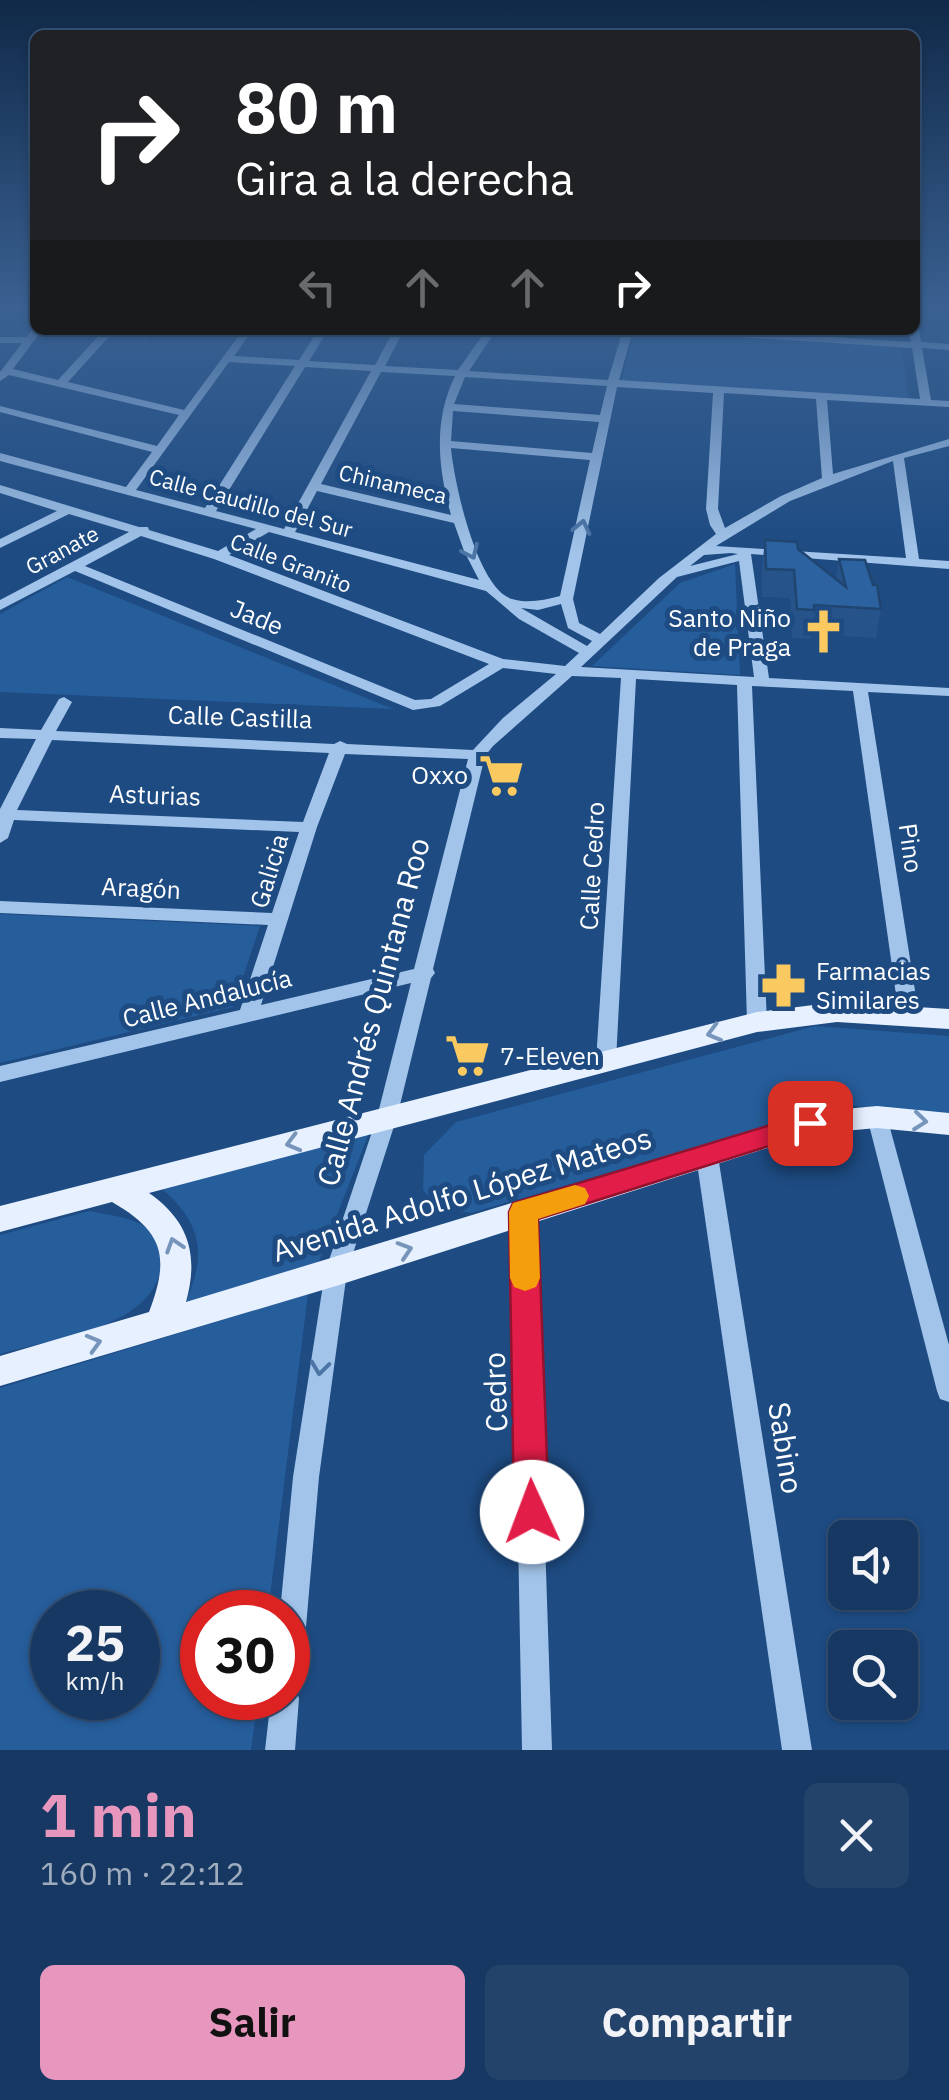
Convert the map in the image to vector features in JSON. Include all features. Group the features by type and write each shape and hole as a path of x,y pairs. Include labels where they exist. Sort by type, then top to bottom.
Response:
{"main road":[{"path":"0,1218 757,1022 837,1012 949,1019"},
{"name":"Avenida Adolfo López Mateos","path":"0,1371 336,1272 810,1123 877,1116 949,1124"},
{"path":"117,1190 149,1206 174,1237 179,1260 176,1288 160,1324"}],"street":[{"path":"92,390 184,413"},
{"path":"129,491 203,390"},
{"path":"209,512 285,390"},
{"path":"288,533 369,390"},
{"path":"454,390 448,407 446,444 460,521 474,561 507,602 594,646"},
{"path":"594,646 574,625 566,599 611,390"},
{"path":"715,390 949,404"},
{"path":"719,390 712,509 716,525 724,535"},
{"path":"924,390 926,403"},
{"path":"821,396 828,480"},
{"path":"448,407 606,418"},
{"path":"0,409 160,450"},
{"path":"477,754 511,718 672,574 724,535 828,480 949,442"},
{"path":"446,444 598,457"},
{"path":"898,456 913,562"},
{"name":"Calle Caudillo del Sur","path":"0,457 492,588"},
{"name":"Chinameca","path":"317,487 460,521"},
{"name":"Calle Granito","path":"0,488 219,556 500,663 568,671 949,692"},
{"path":"0,544 70,509"},
{"path":"219,556 267,528"},
{"name":"Granate","path":"0,606 143,530"},
{"path":"699,552 722,548 744,554 949,565"},
{"path":"672,574 744,554"},
{"path":"744,554 753,680 757,1022"},
{"name":"Jade","path":"74,566 413,705 434,704 500,663"},
{"path":"507,602 538,606 566,599"},
{"name":"Calle Cedro","path":"606,1061 629,674"},
{"name":"Pino","path":"860,687 908,1016"},
{"path":"0,838 4,814 64,702"},
{"name":"Calle Castilla","path":"0,733 477,754"},
{"name":"Galicia","path":"249,1012 308,828 340,746"},
{"name":"Calle Andrés Quintana Roo","path":"296,1590 306,1477 336,1272 387,1117 426,973 477,754"},
{"name":"Asturias","path":"4,814 308,828"},
{"name":"Aragón","path":"0,906 280,919"},
{"name":"Calle Andalucía","path":"0,1074 426,973"},
{"path":"877,1116 949,1391"},
{"name":"Sabino","path":"707,1156 797,1750"},
{"name":"Cedro","path":"523,1212 537,1750"},
{"path":"280,1750 283,1720"}],"shaded area":[{"path":"768,390 908,390 909,399"},
{"path":"735,564 740,675 592,666 680,583"},
{"path":"67,577 393,709 0,692 0,614"},
{"path":"0,914 260,926 233,1007 0,1063"},
{"path":"815,1026 949,1036 949,1113 839,1105 471,1213 439,1208 423,1190 424,1155 456,1122"},
{"path":"369,1133 318,1264 183,1308 195,1274 197,1244 187,1216 162,1189"},
{"path":"89,1211 135,1222 154,1234 162,1254 158,1279 146,1298 127,1314 77,1334 0,1354 0,1235"},
{"path":"308,1294 271,1590 180,1590 180,1720 255,1720 251,1750 0,1750 0,1388"}],"building":[{"path":"765,540 797,542 798,549 846,587 839,559 865,560 873,585 877,585 881,609 814,605 814,610 797,609 794,570 766,569"}],"slow traffic":[{"path":"525,1278 523,1212 575,1196"}],"place":[{"name":"Santo Niño de Praga","path":"824,632"},
{"name":"Oxxo","path":"501,775"},
{"name":"Farmacias Similares","path":"783,985"},
{"name":"7-Eleven","path":"467,1056"}],"route":[{"path":"532,1512 523,1212 810,1123"}]}
